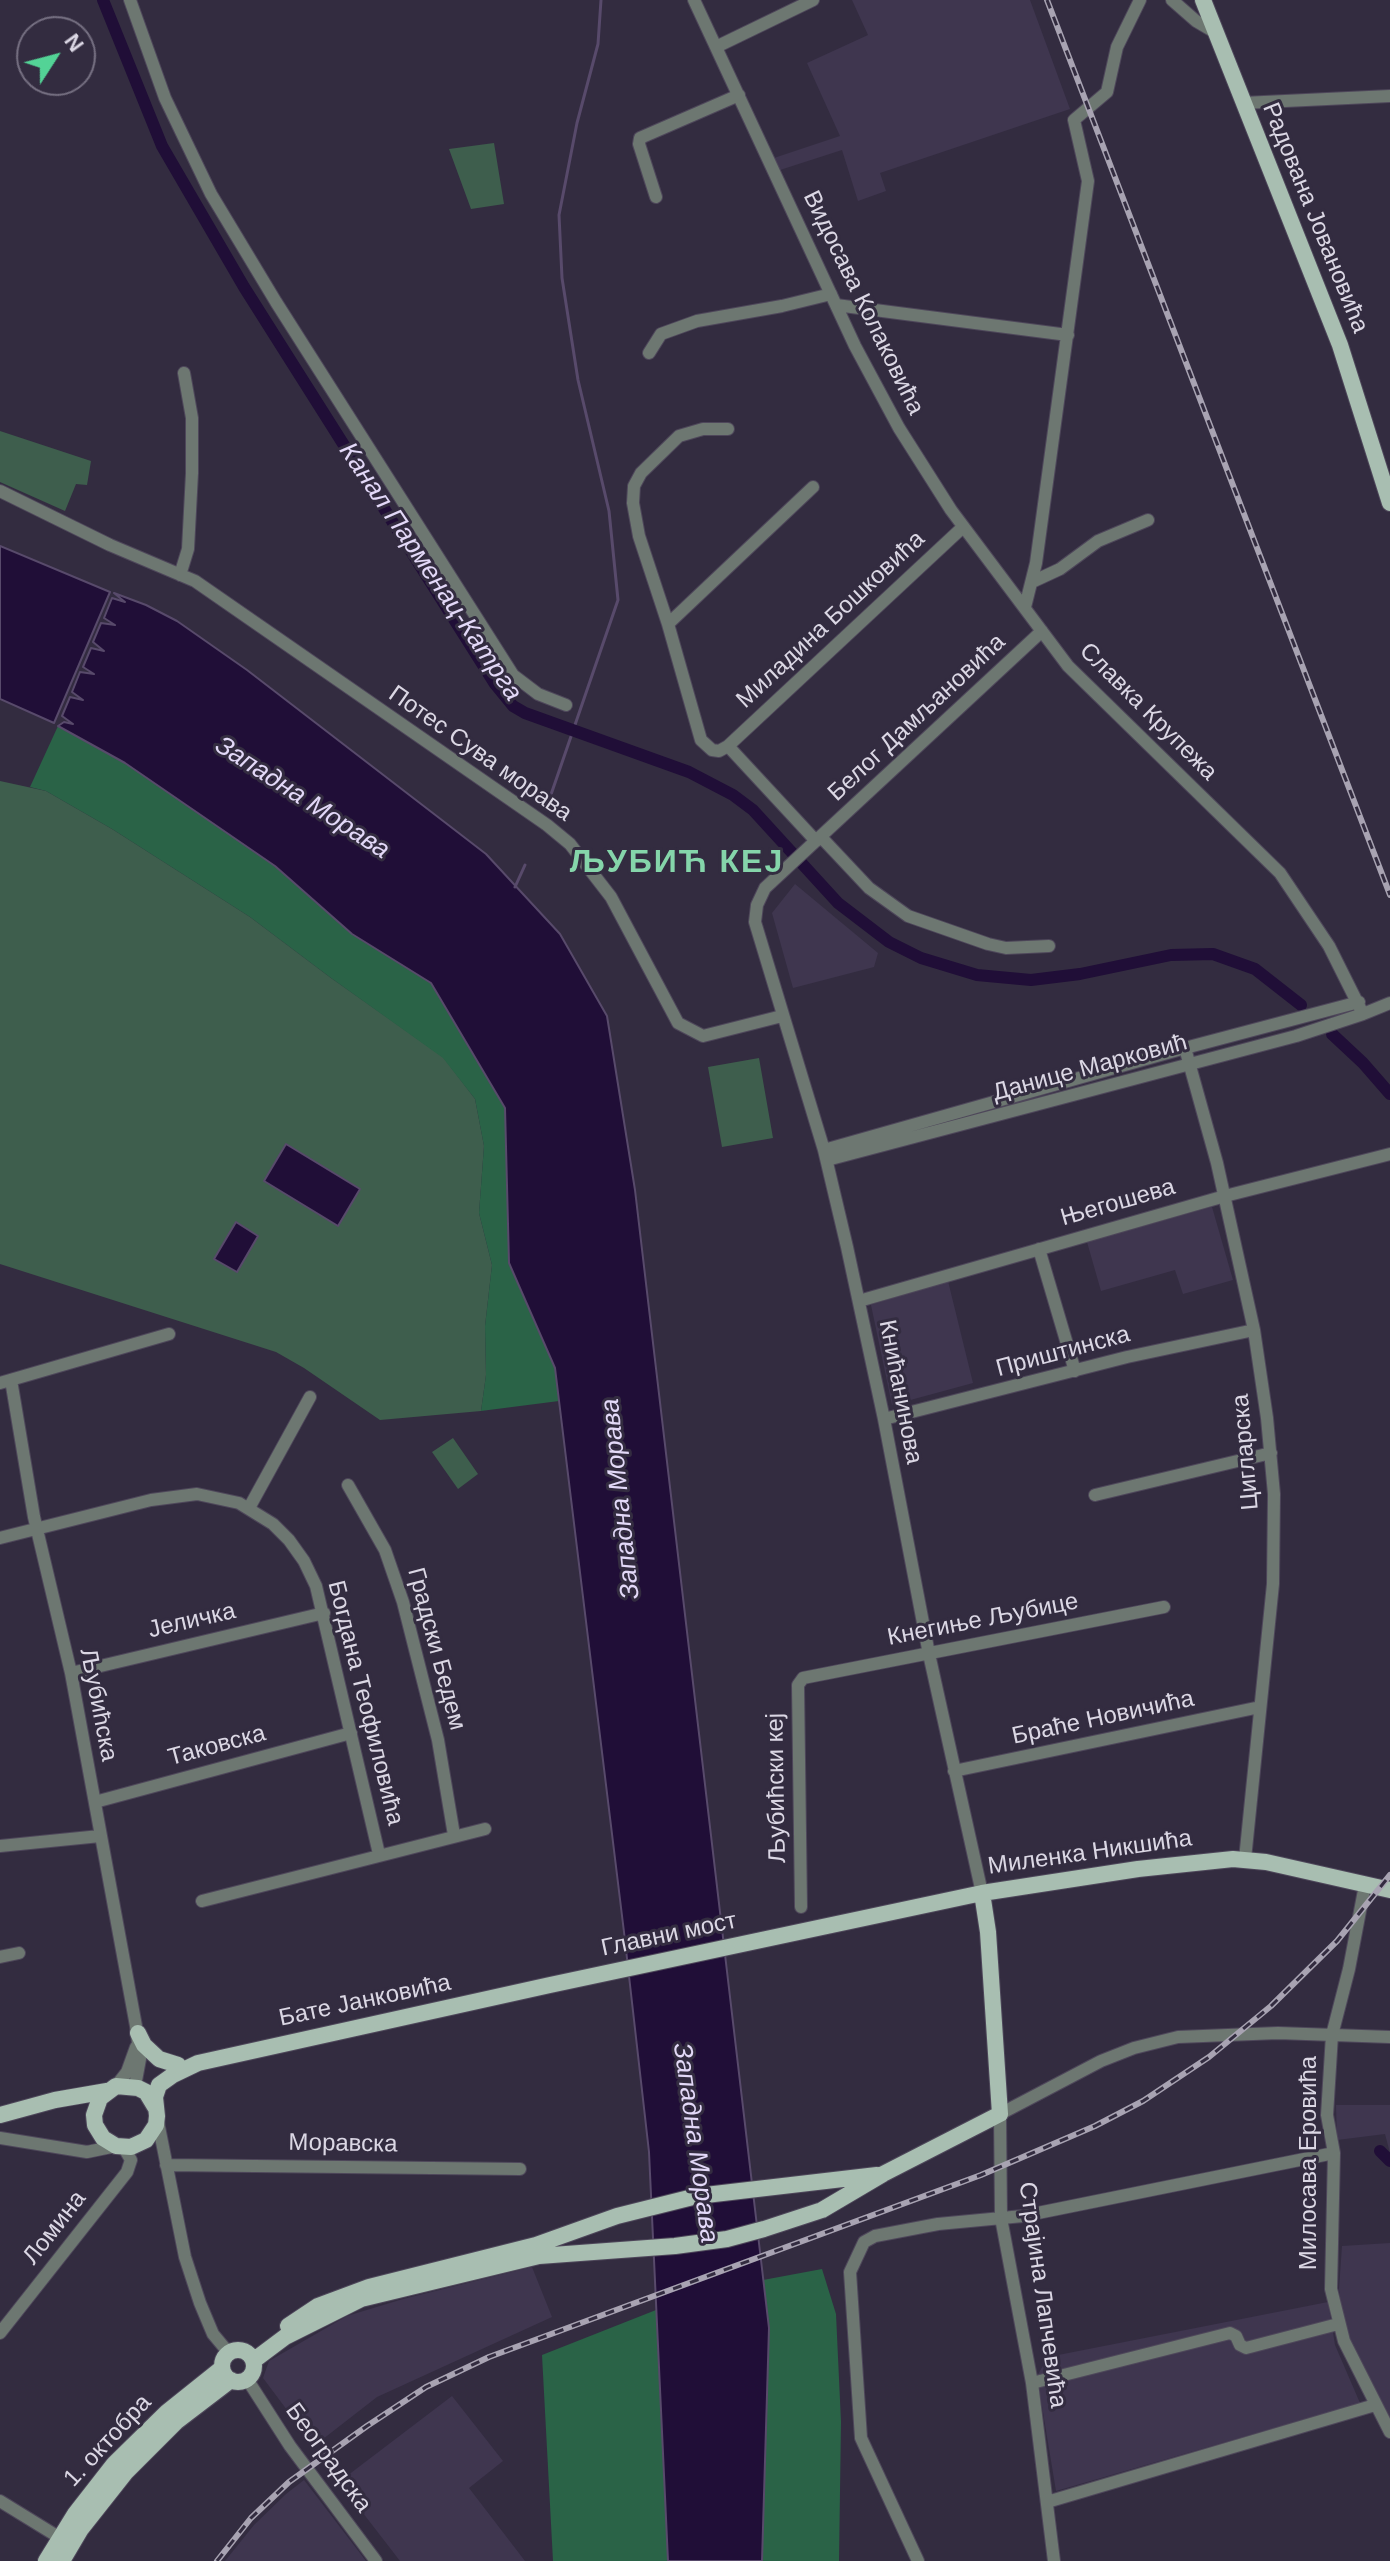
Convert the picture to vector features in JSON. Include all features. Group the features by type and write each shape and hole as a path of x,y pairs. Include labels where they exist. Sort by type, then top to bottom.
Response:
{"main road":[{"name":"Радована Јовановића","path":"1203,0 1336,335 1390,503"},
{"name":"Миленка Никшића","path":"798,1933 982,1893 1138,1869 1245,1859 1390,1890"},
{"name":"Страјина Лапчевића","path":"982,1893 989,1947 1000,2114"},
{"name":"Главни мост","path":"550,1985 798,1933"},
{"name":"Бате Јанковића","path":"137,2087 185,2065 550,1985"},
{"path":"138,2037 159,2059 185,2065"},
{"name":"Бате Јанковића","path":"156,2111 155,2097 159,2085 185,2065"},
{"path":"0,2115 55,2100 137,2087 152,2099 156,2111 152,2133 126,2146 103,2138 78,2106 55,2100"},
{"path":"95,2125 96,2106 111,2089"},
{"path":"250,2357 361,2299 537,2251 617,2216 697,2196 852,2185 883,2174 1000,2114"},
{"path":"537,2251 635,2251 727,2239 822,2210 852,2185"},
{"path":"236,2349 250,2357 253,2371 232,2370 236,2349"},
{"name":"1. октобра","path":"46,2561 126,2472 232,2370"},
{"name":"1. октобра","path":"62,2561 66,2542"}],"street":[{"path":"130,0 171,112 211,194 276,302 513,675 538,694 566,705"},
{"name":"Видосава Колаковића","path":"694,0 867,371 899,428 963,527 1025,607"},
{"path":"716,47 813,0"},
{"path":"1025,607 1032,582 1088,181 1074,120 1107,92 1117,47 1140,0"},
{"path":"1172,0 1213,31"},
{"path":"656,197 640,150 640,138 739,95"},
{"path":"1243,103 1390,96"},
{"path":"649,353 661,334 714,316 833,299 1068,335"},
{"path":"180,575 188,549 192,473 192,418 184,373"},
{"path":"728,429 703,429 679,436 641,473 634,486 633,503 639,536 701,740 712,750 719,751 728,746 869,888 908,916 1006,948 1049,946"},
{"path":"669,628 813,487"},
{"name":"Потес Сува морава","path":"0,491 110,545 195,581 547,825 570,844 611,897 678,1023 703,1036 782,1016"},
{"path":"1032,582 1060,569 1098,541 1148,520"},
{"name":"Миладина Бошковића","path":"728,746 963,527"},
{"name":"Славка Крупежа","path":"1025,607 1058,653 1094,694 1280,873 1317,926 1361,1008"},
{"name":"Белог Дамљановића","path":"757,905 765,888 1042,631"},
{"name":"Книћанинова","path":"757,905 755,922 826,1155 884,1419 929,1654 982,1893"},
{"path":"1361,1008 1390,1003"},
{"name":"Данице Марковић","path":"826,1155 1185,1048 1361,1008"},
{"name":"Данице Марковић","path":"826,1155 1190,1064 1361,1008"},
{"name":"Цигларска","path":"1185,1048 1225,1196 1254,1330 1271,1453 1273,1584 1245,1859"},
{"name":"Његошева","path":"859,1301 1225,1196 1390,1154"},
{"path":"1039,1249 1075,1371"},
{"name":"Приштинска","path":"884,1419 1254,1330"},
{"path":"5,1381 169,1334"},
{"name":"Љубићска","path":"5,1381 71,1673 138,2037 140,2059 137,2087"},
{"path":"249,1508 310,1397"},
{"path":"1095,1495 1271,1453"},
{"name":"Градски Бедем","path":"348,1485 385,1550 403,1602 438,1740 454,1835"},
{"name":"Богдана Теофиловића","path":"0,1538 173,1496 197,1494 219,1497 249,1508 273,1524 304,1561 316,1586 379,1854"},
{"name":"Кнегиње Љубице","path":"811,1675 1164,1607"},
{"name":"Јеличка","path":"71,1673 324,1613"},
{"name":"Љубићски кеј","path":"801,1907 798,1685 811,1675"},
{"name":"Браће Новичића","path":"954,1771 1260,1707"},
{"name":"Таковска","path":"95,1802 351,1733"},
{"path":"202,1901 485,1829"},
{"path":"0,1846 100,1836"},
{"name":"Милосава Еровића","path":"1365,1885 1349,1969 1332,2035 1327,2115 1334,2153 1331,2289 1338,2324 1390,2432"},
{"path":"0,1957 19,1953"},
{"path":"1000,2114 1101,2061 1134,2048 1178,2037 1278,2033 1390,2037"},
{"path":"111,2089 127,2072 138,2037"},
{"path":"156,2111 185,2257 200,2303 232,2370"},
{"name":"Страјина Лапчевића","path":"1000,2114 1001,2218 1032,2383 1054,2561"},
{"path":"0,2138 87,2152 126,2146 158,2153 166,2165"},
{"name":"Ломина","path":"0,2333 127,2172 131,2160 126,2146"},
{"path":"918,2561 861,2438 850,2272 864,2242 875,2236 938,2224 1023,2216 1334,2153"},
{"name":"Моравска","path":"166,2165 520,2169"},
{"path":"1032,2383 1230,2333 1246,2348 1338,2324"},
{"name":"Београдска","path":"232,2370 376,2561"},
{"path":"1047,2502 1375,2405"},
{"path":"0,2501 66,2542"}],"shaded area":[{"path":"852,0 1030,0 1070,109 880,173 886,191 858,201 842,150 780,170 774,158 840,136 807,63 868,35"},
{"path":"795,884 878,953 874,967 793,988 772,913"},
{"path":"1212,1207 1233,1280 1183,1294 1175,1270 1101,1291 1087,1242"},
{"path":"948,1281 973,1383 892,1405 871,1305"},
{"path":"1336,2105 1390,2105 1390,2153 1385,2134 1337,2140"},
{"path":"1390,2243 1390,2422 1344,2333 1339,2289 1342,2246"},
{"path":"532,2267 552,2317 377,2397 314,2446 263,2378 269,2361 347,2316"},
{"path":"1328,2302 1335,2345 1360,2403 1056,2491 1037,2376 1048,2357"},
{"path":"452,2396 503,2461 469,2488 525,2561 400,2561 339,2482"},
{"path":"304,2480 366,2561 225,2561 254,2525"}],"green space":[{"path":"494,143 504,204 471,209 449,149"},
{"path":"0,431 91,461 87,485 76,484 65,511 0,482"},
{"path":"58,726 125,763 275,866 352,934 431,983 505,1108 509,1263 555,1368 559,1401 481,1411 492,1265 479,1213 484,1146 475,1099 443,1058 250,917 112,829 46,791 30,787"},
{"path":"0,781 46,791 112,829 250,917 443,1057 475,1099 484,1146 479,1213 492,1265 481,1411 380,1420 276,1352 0,1264"},
{"path":"759,1058 773,1138 722,1147 708,1067"},
{"path":"453,1438 478,1474 458,1489 432,1452"},
{"path":"822,2269 836,2314 841,2422 839,2561 762,2561 769,2328 763,2280"},
{"path":"656,2310 668,2561 553,2561 542,2355"}],"water":[{"path":"0,546 110,592 54,723 0,699"},
{"name":"Западна Морава","path":"114,593 177,621 247,670 486,854 560,934 607,1016 635,1190 769,2328 762,2561 668,2561 649,2152 555,1368 509,1263 505,1108 431,983 352,934 275,866 125,763 58,726 64,722 73,724 62,716 70,697 83,700 72,692 80,672 94,674 83,667 91,648 104,651 93,642 101,623 115,625 104,618 112,598 125,602"},
{"path":"286,1144 360,1189 338,1226 264,1181"},
{"path":"236,1222 258,1236 237,1272 214,1259"}],"waterway":[{"name":"Канал Парменац-Катрга","path":"103,0 162,146 244,287 495,684 513,706 689,772 733,795 753,810 838,903 889,942 921,958 977,975 1031,980 1080,974 1171,955 1213,954 1255,969 1301,1005"},
{"path":"546,809 618,600 609,511 578,380 562,278 559,215 577,123 598,44 601,0"},
{"path":"515,887 525,865"},
{"name":"Канал Парменац-Катрга","path":"1332,1034 1390,1094"},
{"name":"Канал Парменац-Катрга","path":"1380,2151 1390,2161"}],"railway":[{"path":"1047,0 1390,895"},
{"path":"217,2561 251,2518 289,2482 426,2387 489,2357 981,2175 1095,2126 1143,2101 1209,2057 1271,2006 1337,1941 1390,1875"}],"district":[{"name":"ЉУБИЋ КЕЈ","path":"677,863"}]}
